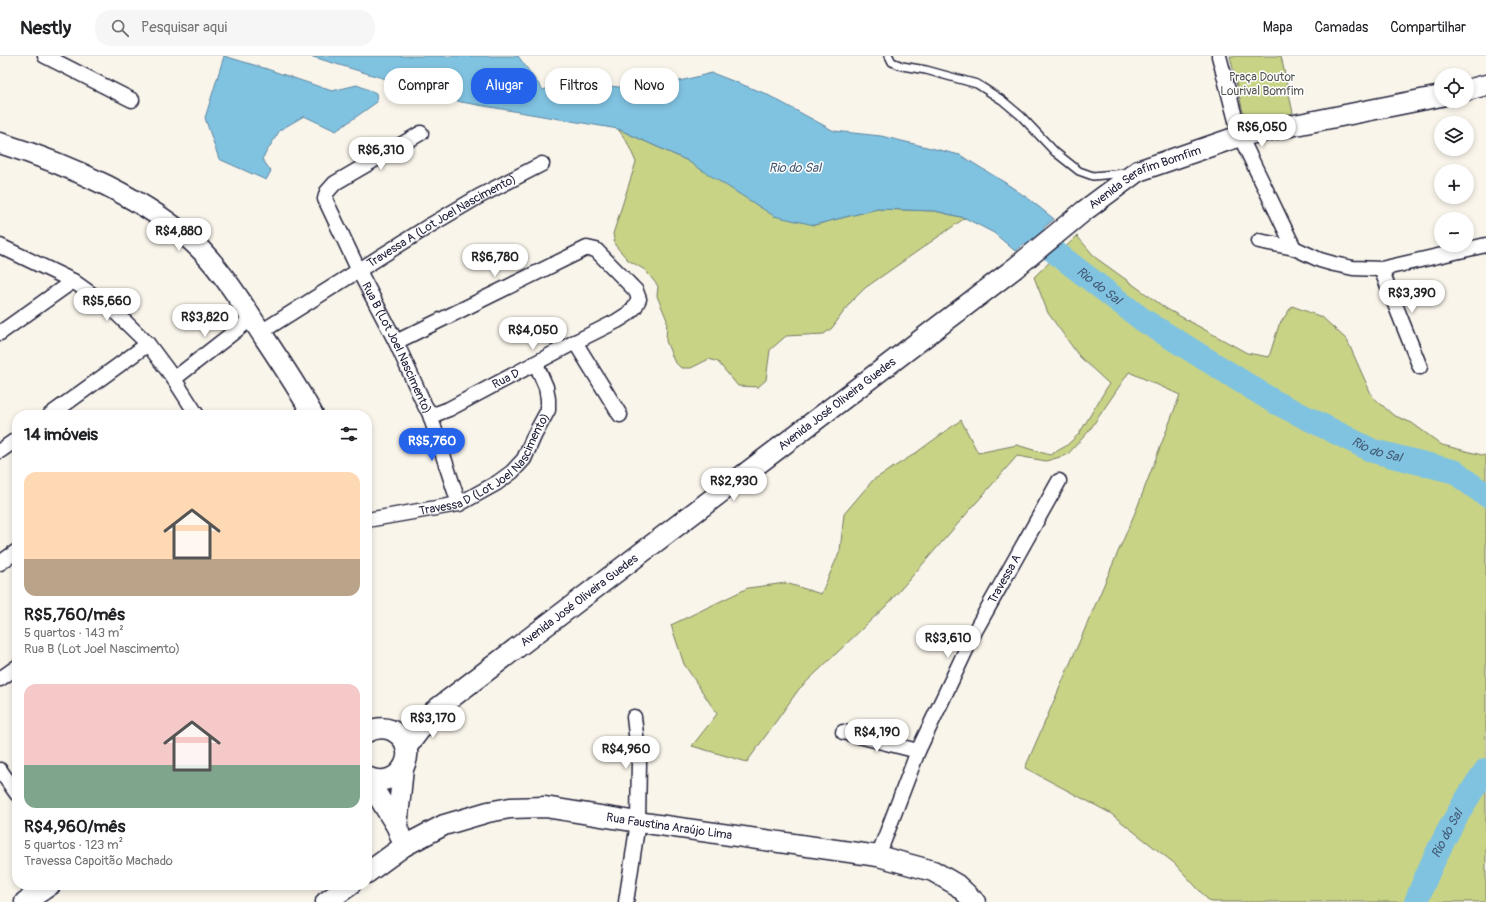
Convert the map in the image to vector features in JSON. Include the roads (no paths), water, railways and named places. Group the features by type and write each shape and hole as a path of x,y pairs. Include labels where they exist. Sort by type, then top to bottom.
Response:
{"street":[{"path":"45,56 132,100"},
{"path":"1219,56 1240,136 1294,248"},
{"path":"1474,88 1486,85"},
{"name":"Avenida Serafim Bomfim","path":"1084,210 1138,171 1240,136 1434,97"},
{"name":"Rua B (Lot Joel Nascimento)","path":"421,133 335,183 329,189 325,199 328,208 396,342 429,412 459,504"},
{"path":"0,143 67,167 135,201 168,222 201,250 223,276 294,382 310,410"},
{"name":"Travessa A (Lot Joel Nascimento)","path":"174,379 256,325 359,271 442,218 478,197 542,164"},
{"name":"Avenida José Oliveira Guedes","path":"406,748 434,711 1015,268 1084,210"},
{"path":"1259,241 1294,248 1320,260 1334,264 1353,268 1381,269 1486,245"},
{"path":"0,246 73,281 111,308 148,344 174,379 194,410"},
{"name":"Rua D","path":"396,342 583,250 590,248 596,250 634,287 636,291 639,299 635,307 628,314 617,321 449,409 436,414 429,412"},
{"path":"1381,269 1420,367"},
{"path":"0,333 73,281"},
{"path":"575,342 620,415"},
{"path":"57,410 148,344"},
{"name":"Travessa D (Lot Joel Nascimento)","path":"372,519 459,504 497,484 512,472 526,455 534,436 547,414 549,406 546,387 536,364"},
{"path":"0,451 12,443"},
{"name":"Travessa A","path":"878,856 918,751 975,631 1059,481"},
{"path":"0,563 12,555"},
{"path":"0,679 12,671"},
{"name":"Avenida José Oliveira Guedes","path":"376,728 434,711"},
{"path":"626,902 638,822 639,750 634,717"},
{"path":"376,728 397,733 403,740 406,748 407,756 403,768 397,827"},
{"path":"843,732 918,751"},
{"path":"372,780 383,781 391,779 403,768"},
{"path":"0,770 12,784"},
{"path":"372,786 397,827 404,846"},
{"name":"Rua Faustina Araújo Lima","path":"372,869 404,846 444,825 488,812 510,808 545,807 638,822 878,856 933,871 957,885 975,902"},
{"path":"25,902 43,890"},
{"path":"326,902 343,890"}],"lane":[{"path":"889,56 892,62 902,66 926,70 977,84 1002,100 1021,116 1056,152 1079,171 1093,176 1107,176 1138,171"}],"water":[{"path":"224,56 332,91 357,85 376,93 377,102 336,131 304,116 280,130 262,159 271,171 266,180 219,159 205,118"},
{"name":"Rio do Sal","path":"310,56 518,56 527,68 471,68 471,104 463,102 463,68 384,68 384,79"},
{"name":"Rio do Sal","path":"712,73 764,93 834,131 881,136 960,155 1029,199 1054,219 1015,251 994,233 965,218 935,211 877,209 814,225 774,216 686,160 618,129 473,104 537,104 537,82 543,90 545,89 545,104 612,104 612,86 620,87 620,104 679,104 679,81"}],"waterway":[{"name":"Rio do Sal","path":"1007,215 1143,320 1273,401 1373,451 1456,472 1486,495"},
{"name":"Rio do Sal","path":"1416,902 1430,867 1447,834 1465,801 1486,770"}],"park label":[{"name":"Praça Doutor Lourival Bomfim","path":"1262,84"}]}
